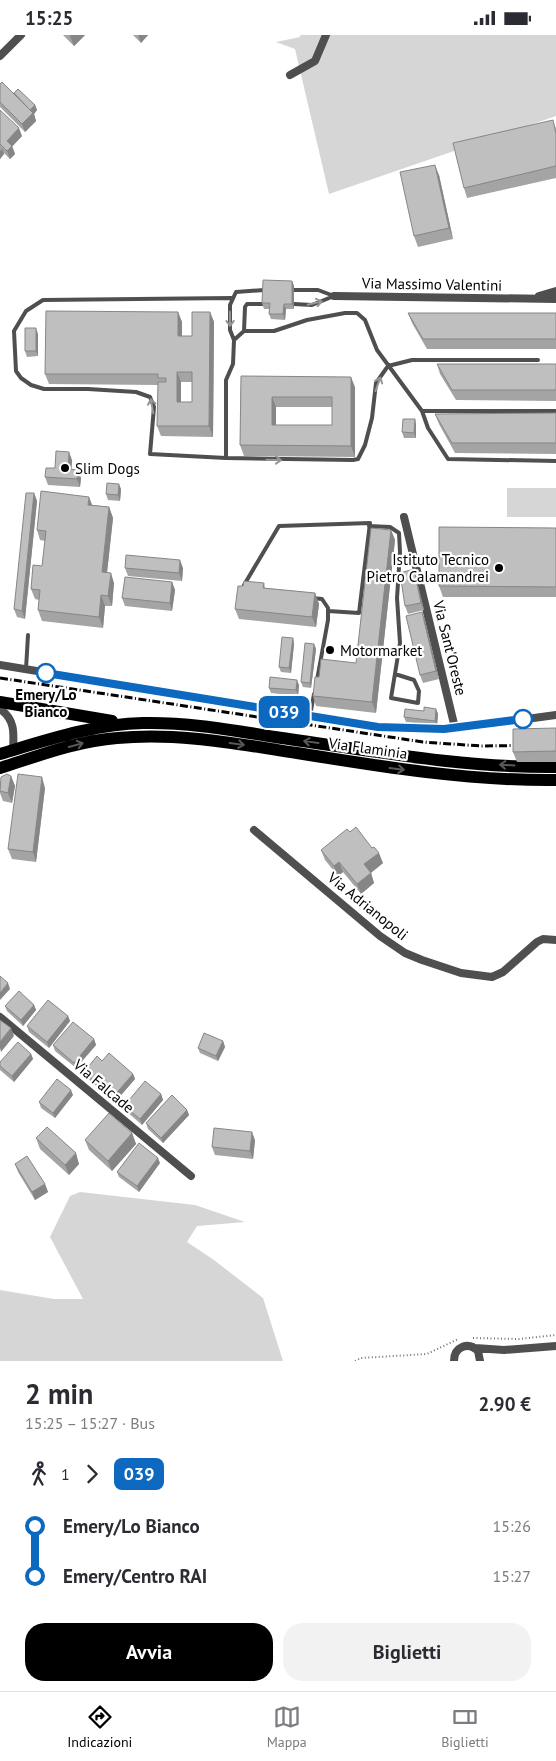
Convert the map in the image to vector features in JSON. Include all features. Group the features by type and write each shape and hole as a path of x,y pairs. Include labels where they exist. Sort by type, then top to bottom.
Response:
{"highway":[{"path":"0,702 104,720 134,723"},
{"name":"Via Flaminia","path":"0,753 88,729 134,723 200,726 463,763 556,767"},
{"name":"Via Flaminia","path":"0,768 97,740 119,737 157,737 238,744 430,773 556,781"}],"street":[{"path":"0,56 21,35"},
{"path":"290,75 315,61 326,35"},
{"path":"530,299 556,291"},
{"name":"Via Massimo Valentini","path":"334,296 556,299"},
{"name":"Via Sant'Oreste","path":"404,517 455,728"},
{"path":"0,665 378,727 444,729 556,715"},
{"path":"0,709 11,720 14,734 13,750"},
{"name":"Via Adrianopoli","path":"254,830 380,936 405,953 422,960 461,973 492,977 503,972 537,942 543,939 556,940"},
{"name":"Via Falcade","path":"0,1017 191,1176"},
{"path":"454,1361 454,1356 458,1349 466,1346 478,1355 491,1349 504,1350 556,1346"}],"lane":[{"path":"226,458 226,380 233,364 234,339 230,330 230,305 236,292 264,290"},
{"path":"294,290 318,290 334,296"},
{"path":"294,304 312,305 334,296"},
{"path":"232,298 43,300 26,311 14,331 16,371 21,378 31,385 44,389 126,391 150,397 154,407 150,454 226,458 343,460 358,459 365,445 372,418 376,383 388,366 412,360 538,360"},
{"path":"244,331 245,307 248,305 264,304"},
{"path":"234,339 244,331 274,331 307,320 345,313 357,313 366,320 377,350 422,411 428,428 448,459 556,461"},
{"path":"422,411 556,411"},
{"path":"251,589 242,588 279,526 370,523 359,613 328,611"},
{"path":"369,526 390,527 399,533 400,552 396,598 400,643 391,698 418,703 419,691 414,680 395,674"},
{"path":"307,597 322,599 328,608 328,620 310,717"},
{"path":"26,669 28,635"}],"shaded area":[{"path":"300,35 556,35 556,116 329,194 295,49 276,42 300,37"},
{"path":"507,488 556,488 556,517 507,517"},
{"path":"80,1192 195,1205 245,1222 197,1226 187,1242 214,1260 263,1298 283,1361 0,1361 0,1290 54,1299 83,1299 50,1237 70,1196"}],"building":[{"path":"2,82 33,113 22,124 0,102 0,84"},
{"path":"18,89 35,105 30,110 14,93"},
{"path":"0,110 19,128 7,141 12,146 7,151 0,144"},
{"path":"553,120 556,134 556,166 464,188 453,143"},
{"path":"435,165 449,228 414,236 400,172"},
{"path":"263,280 292,281 292,304 284,304 283,314 269,314 270,303 262,303"},
{"path":"46,311 178,312 178,336 192,336 192,312 210,312 209,426 157,426 158,382 166,382 166,378 158,378 158,374 45,374","holes":["177,372 192,372 192,402 177,402"]},
{"path":"408,313 556,313 556,339 423,339"},
{"path":"25,328 36,328 36,351 25,351"},
{"path":"437,364 556,364 556,390 452,390"},
{"path":"241,376 351,377 351,446 240,445","holes":["272,397 332,397 332,425 272,425"]},
{"path":"556,413 556,443 452,443 435,414"},
{"path":"403,419 415,419 414,433 402,432"},
{"path":"56,451 69,452 68,469 78,470 77,479 45,477 46,468 55,468"},
{"path":"107,483 119,484 118,495 106,494"},
{"path":"41,491 89,497 88,505 109,507 102,572 111,573 108,596 101,595 99,617 38,610 40,590 31,589 33,565 42,566 46,531 37,530"},
{"path":"26,493 34,493 22,611 14,609"},
{"name":"Istituto Tecnico Pietro Calamandrei","path":"439,527 556,528 556,587 439,586"},
{"path":"371,528 391,530 372,702 313,696 315,677 319,677 321,659 356,663"},
{"path":"126,555 180,560 179,573 125,568"},
{"path":"414,569 421,603 405,606 400,573"},
{"path":"125,577 172,582 170,603 122,598"},
{"path":"244,581 264,583 263,588 315,593 312,617 235,609 238,586 243,586"},
{"path":"422,612 436,671 420,675 406,616"},
{"path":"282,637 293,638 289,668 279,667"},
{"path":"305,643 314,644 310,683 301,682"},
{"path":"270,677 297,680 296,690 269,688"},
{"path":"424,707 436,709 435,721 404,717 405,709 424,711"},
{"path":"556,728 556,751 513,752 513,729"},
{"path":"7,774 11,776 8,793 0,791 1,777"},
{"path":"18,774 42,777 33,852 8,849"},
{"path":"356,827 372,848 374,847 379,853 364,864 371,873 357,884 339,862 334,866 321,850 347,829 350,832"},
{"path":"0,976 8,983 0,993"},
{"path":"19,991 34,1005 21,1020 5,1006"},
{"path":"48,1000 68,1016 47,1042 27,1026"},
{"path":"0,1020 11,1028 0,1042"},
{"path":"73,1022 94,1039 74,1063 53,1045"},
{"path":"204,1033 223,1041 216,1056 198,1048"},
{"path":"18,1042 31,1054 12,1076 0,1066 0,1062"},
{"path":"109,1053 133,1074 113,1097 84,1072 97,1056 102,1061"},
{"path":"57,1079 71,1090 53,1113 39,1102"},
{"path":"145,1081 161,1094 140,1119 124,1106"},
{"path":"172,1095 187,1110 161,1138 146,1123"},
{"path":"109,1113 132,1133 108,1161 85,1140"},
{"path":"47,1127 76,1153 65,1165 36,1138"},
{"path":"214,1128 252,1132 250,1151 212,1147"},
{"path":"139,1143 158,1158 137,1186 117,1172"},
{"path":"27,1156 45,1184 32,1192 15,1164"}],"railway":[{"path":"0,678 423,742 481,746 556,745"}],"bus line":[{"name":"039","path":"46,673 378,727 444,729 523,719"}],"place":[{"name":"Slim Dogs","path":"65,468"},
{"name":"Istituto Tecnico Pietro Calamandrei","path":"499,568"},
{"name":"Motormarket","path":"330,650"},
{"name":"Emery/Lo Bianco","path":"46,673"}]}
